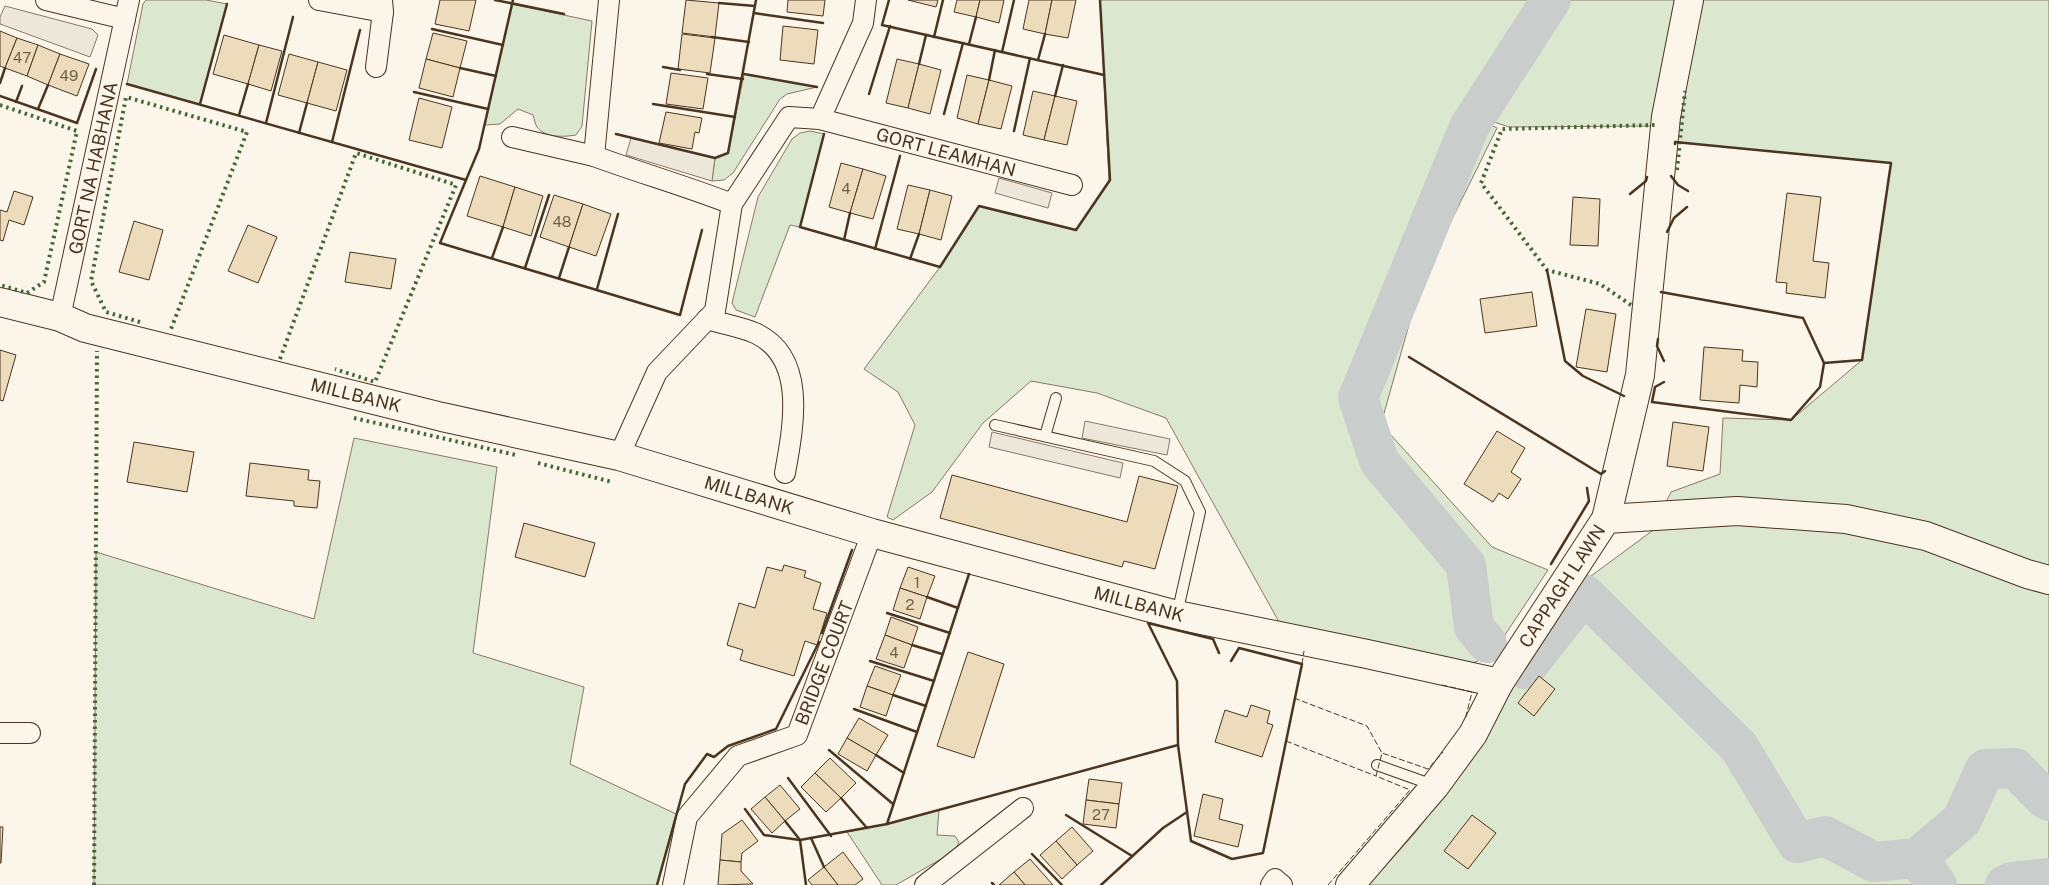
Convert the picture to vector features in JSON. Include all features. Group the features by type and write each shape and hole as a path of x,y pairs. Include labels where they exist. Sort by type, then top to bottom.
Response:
{"street":[{"name":"GORT NA HABHANA","path":"46,0 127,10 60,317"},
{"path":"319,0 383,6 376,67"},
{"path":"594,156 608,0"},
{"path":"820,119 863,23 866,0"},
{"name":"CAPPAGH LAWN","path":"1350,885 1435,786 1473,734 1499,683 1606,519 1640,375 1666,118 1689,0"},
{"name":"GORT LEAMHAN","path":"619,456 657,372 715,311 732,204 789,117 820,119 1072,185"},
{"path":"512,137 594,156 641,173 692,188 732,204"},
{"name":"MILLBANK","path":"0,302 60,317 85,328 442,416 619,456 872,533 1177,615 1499,683"},
{"path":"707,320 756,334 775,348 788,367 792,393 792,432 785,473"},
{"path":"1606,519 1738,511 1846,519 1926,536 2027,574 2049,580"},
{"name":"BRIDGE COURT","path":"673,885 687,818 738,756 797,735 872,533"},
{"path":"0,733 30,733"},
{"path":"926,885 1023,808"},
{"path":"1271,885 1275,879 1282,885"}],"lane":[{"path":"1045,436 1056,398"},
{"path":"995,425 1154,461 1185,481 1200,512 1177,615"},
{"path":"1378,765 1435,786"}],"green space":[{"path":"146,0 206,0 227,4 200,104 127,84 143,4"},
{"path":"1100,0 1675,0 1651,126 1509,127 1464,112 1497,128 1421,282 1381,424 1492,547 1548,570 1491,656 1472,663 1279,622 1166,418 1097,393 1031,381 983,423 932,492 893,520 887,517 915,425 898,392 864,369 940,267 979,206 1076,230 1109,180"},
{"path":"1702,0 2049,0 2049,885 1368,885 1415,833 1478,750 1522,658 1587,579 1652,531 1671,492 1720,474 1723,418 1791,420 1862,360 1891,163 1675,142 1691,44"},
{"path":"512,4 592,21 582,126 576,135 550,135 540,131 533,115 518,109 500,124 485,125"},
{"path":"744,74 817,87 787,94 780,99 733,173 724,180 712,181 715,158 728,153"},
{"path":"810,131 824,134 800,227 790,225 755,317 736,310 732,303 758,197 792,139 800,133"},
{"path":"354,438 497,467 473,653 584,687 570,764 676,814 657,885 94,885 96,552 314,619"},
{"path":"939,810 937,835 955,836 959,842 955,851 896,885 882,885 847,832 887,824"}],"shaded area":[{"path":"5,6 92,29 98,35 90,57 0,24 0,17"},
{"path":"631,138 715,158 712,181 626,155"},
{"path":"999,178 1052,193 1048,208 995,193"},
{"path":"1085,421 1170,439 1167,455 1082,438"},
{"path":"992,432 1123,463 1120,478 989,447"}],"building":[{"path":"440,0 476,0 469,31 435,24"},
{"path":"686,0 719,3 715,37 682,33"},
{"path":"788,0 825,0 823,16 787,12"},
{"path":"908,0 938,0 936,7"},
{"path":"957,0 980,0 976,17 954,12"},
{"path":"980,0 1004,0 999,23 976,17"},
{"path":"1029,0 1052,0 1045,34 1023,29"},
{"path":"1052,0 1076,0 1068,38 1045,34"},
{"path":"783,26 818,30 814,64 780,60"},
{"path":"0,31 17,38 5,68 0,66"},
{"path":"433,33 467,41 460,68 426,59"},
{"path":"682,34 715,38 710,73 678,69"},
{"path":"224,35 259,45 248,84 213,74"},
{"path":"17,38 38,45 27,76 5,68"},
{"path":"38,45 60,54 48,85 27,76"},
{"path":"259,45 282,51 271,91 248,84"},
{"path":"60,54 89,64 77,96 48,85"},
{"path":"289,54 318,62 307,103 278,95"},
{"path":"426,59 460,68 453,97 419,88"},
{"path":"897,59 919,64 908,108 886,103"},
{"path":"318,62 347,70 336,111 307,103"},
{"path":"919,64 941,70 930,114 908,108"},
{"path":"671,73 708,78 703,109 666,104"},
{"path":"967,75 989,80 978,124 957,118"},
{"path":"989,80 1012,86 1001,129 978,124"},
{"path":"1033,91 1055,96 1044,140 1023,135"},
{"path":"1055,96 1077,101 1067,145 1044,140"},
{"path":"419,98 452,107 442,148 409,140"},
{"path":"666,112 702,118 699,133 695,132 692,149 659,143"},
{"path":"841,163 863,169 850,213 829,207"},
{"path":"863,169 886,176 873,219 850,213"},
{"path":"480,176 515,187 503,227 467,216"},
{"path":"908,185 930,190 919,234 897,229"},
{"path":"515,187 543,196 531,236 503,227"},
{"path":"930,190 952,196 941,240 919,234"},
{"path":"14,191 33,197 24,225 9,220 3,241 0,240 0,210 7,212"},
{"path":"1787,193 1821,197 1813,261 1829,263 1825,298 1786,293 1787,283 1776,282"},
{"path":"554,195 583,204 569,247 540,237"},
{"path":"1573,197 1600,199 1598,246 1570,245"},
{"path":"583,204 611,214 596,256 569,247"},
{"path":"134,221 163,230 149,280 119,272"},
{"path":"248,225 277,237 258,283 228,271"},
{"path":"350,252 396,259 391,289 345,282"},
{"path":"1532,292 1537,326 1485,333 1480,299"},
{"path":"1586,309 1616,314 1607,372 1576,367"},
{"path":"1704,347 1743,350 1742,361 1758,362 1757,387 1740,385 1739,403 1700,400"},
{"path":"0,350 16,355 3,401 0,400"},
{"path":"1673,422 1709,427 1703,471 1667,466"},
{"path":"1497,431 1525,448 1511,472 1521,479 1508,499 1499,493 1493,502 1464,484"},
{"path":"134,442 194,452 187,492 127,482"},
{"path":"250,463 309,470 308,480 320,481 317,508 294,506 294,501 246,496"},
{"path":"952,475 1127,522 1139,476 1178,486 1155,569 1124,561 1122,567 940,518"},
{"path":"524,523 595,543 585,577 515,557"},
{"path":"784,565 806,571 804,577 821,583 813,609 827,613 817,645 805,641 794,676 740,660 743,650 727,645 739,603 755,608 767,567 782,571"},
{"path":"908,567 935,576 927,597 900,588"},
{"path":"900,588 927,597 920,619 893,610"},
{"path":"891,617 918,627 912,645 885,635"},
{"path":"885,635 912,645 904,668 876,659"},
{"path":"968,652 1004,664 974,758 937,746"},
{"path":"875,666 901,675 893,695 867,686"},
{"path":"1539,676 1555,689 1534,716 1518,703"},
{"path":"867,686 893,695 886,716 860,707"},
{"path":"1251,705 1270,711 1267,723 1273,725 1262,757 1215,742 1225,710 1247,717"},
{"path":"859,718 888,735 876,755 847,738"},
{"path":"847,738 876,755 867,771 838,754"},
{"path":"830,758 856,783 841,798 815,773"},
{"path":"815,773 841,798 826,812 801,787"},
{"path":"1089,779 1122,783 1119,804 1086,800"},
{"path":"780,785 800,809 785,821 765,797"},
{"path":"1203,794 1223,799 1219,819 1243,825 1238,847 1194,836"},
{"path":"765,797 785,821 772,833 751,809"},
{"path":"1086,800 1119,804 1116,828 1083,824"},
{"path":"1472,815 1496,833 1468,869 1444,851"},
{"path":"742,820 758,841 742,853 741,862 720,860 722,834"},
{"path":"0,827 3,827 1,863 0,863"},
{"path":"1072,827 1093,851 1077,865 1056,841"},
{"path":"1056,841 1077,865 1062,879 1040,855"},
{"path":"843,852 863,879 855,885 838,885 824,867"},
{"path":"1030,859 1053,885 1025,885 1014,872"},
{"path":"720,860 741,862 741,871 753,884 718,885"},
{"path":"824,867 838,885 812,885 808,880"},
{"path":"1014,872 1025,885 999,885"}],"waterway":[{"path":"1487,643 1474,627 1466,565 1379,461 1358,398 1469,127 1551,0"},
{"path":"1525,669 1584,594 1739,747 1797,843 1825,836 1874,862 1917,858 1962,820 1985,769 2015,768 2049,801"},
{"path":"1917,858 1937,885"},
{"path":"2005,885 2012,882 2049,878"}],"hedge":[{"path":"1677,170 1685,91"},
{"path":"140,322 106,312 91,281 126,97 247,132 171,329"},
{"path":"0,105 77,131 44,282 27,293 0,285"},
{"path":"1631,305 1600,284 1547,270 1481,183 1502,129 1655,125"},
{"path":"280,359 356,153 456,185 375,382 335,369"},
{"path":"94,885 97,351"},
{"path":"354,418 516,455"},
{"path":"538,463 612,482"}],"fence":[{"path":"1302,664 1304,651"},
{"path":"1442,685 1472,692 1465,720"},
{"path":"1294,698 1367,726 1382,753"},
{"path":"1286,741 1376,776"},
{"path":"1328,885 1410,790 1376,776 1382,753 1428,769 1443,752"}],"wall":[{"path":"495,0 564,14"},
{"path":"127,84 466,180 479,149 513,0"},
{"path":"616,134 715,158 728,153 756,0"},
{"path":"889,0 882,25 1104,75"},
{"path":"934,37 943,0"},
{"path":"1002,52 1014,0"},
{"path":"824,134 800,227 940,267 979,206 1076,230 1110,180 1100,0"},
{"path":"719,3 755,6"},
{"path":"200,104 227,4"},
{"path":"754,13 823,23"},
{"path":"266,123 293,17"},
{"path":"969,44 976,17"},
{"path":"869,94 890,26"},
{"path":"432,29 503,45"},
{"path":"332,142 360,30"},
{"path":"1038,60 1045,34"},
{"path":"919,64 926,35"},
{"path":"712,37 749,42"},
{"path":"944,114 963,43"},
{"path":"989,80 995,50"},
{"path":"1014,131 1030,58"},
{"path":"1055,96 1063,65"},
{"path":"663,67 680,70"},
{"path":"0,83 5,68"},
{"path":"460,68 496,76"},
{"path":"0,96 77,123 96,69"},
{"path":"707,74 743,79"},
{"path":"744,74 817,87"},
{"path":"239,115 248,84"},
{"path":"38,109 48,85"},
{"path":"16,102 22,86"},
{"path":"414,92 488,109"},
{"path":"299,133 307,103"},
{"path":"653,104 735,117"},
{"path":"1661,292 1803,318 1824,363 1862,360 1891,163 1675,142 1675,144"},
{"path":"875,249 900,156"},
{"path":"1671,176 1678,185 1688,191"},
{"path":"1630,194 1646,181 1647,177"},
{"path":"466,180 440,243 680,315 702,230"},
{"path":"525,268 549,195"},
{"path":"1667,232 1674,218 1687,207"},
{"path":"844,240 850,213"},
{"path":"597,289 618,214"},
{"path":"492,258 503,227"},
{"path":"910,259 919,234"},
{"path":"559,278 569,247"},
{"path":"1547,270 1565,361 1583,376 1624,396"},
{"path":"1658,339 1657,346 1664,361"},
{"path":"1409,357 1601,474 1605,471"},
{"path":"1664,382 1655,387 1652,402 1791,420 1820,387 1824,363"},
{"path":"1551,564 1589,501 1587,488"},
{"path":"822,633 852,550"},
{"path":"969,574 887,824 1178,745 1191,841 1232,859 1263,853 1302,664 1239,648 1231,661"},
{"path":"927,597 958,608"},
{"path":"887,613 950,633"},
{"path":"1178,745 1177,681 1148,623 1213,639 1219,653"},
{"path":"657,885 685,784 707,754 714,757 728,746 776,729 819,642"},
{"path":"912,645 942,654"},
{"path":"870,661 934,681"},
{"path":"893,695 926,706"},
{"path":"854,709 917,732"},
{"path":"829,750 893,804"},
{"path":"876,755 904,773"},
{"path":"788,778 831,836"},
{"path":"841,798 867,828"},
{"path":"745,809 764,835 800,840 887,824"},
{"path":"1101,885 1163,828 1187,812"},
{"path":"1066,815 1132,856"},
{"path":"785,821 800,840 806,885"},
{"path":"811,838 824,867"},
{"path":"1032,854 1062,885"}]}
